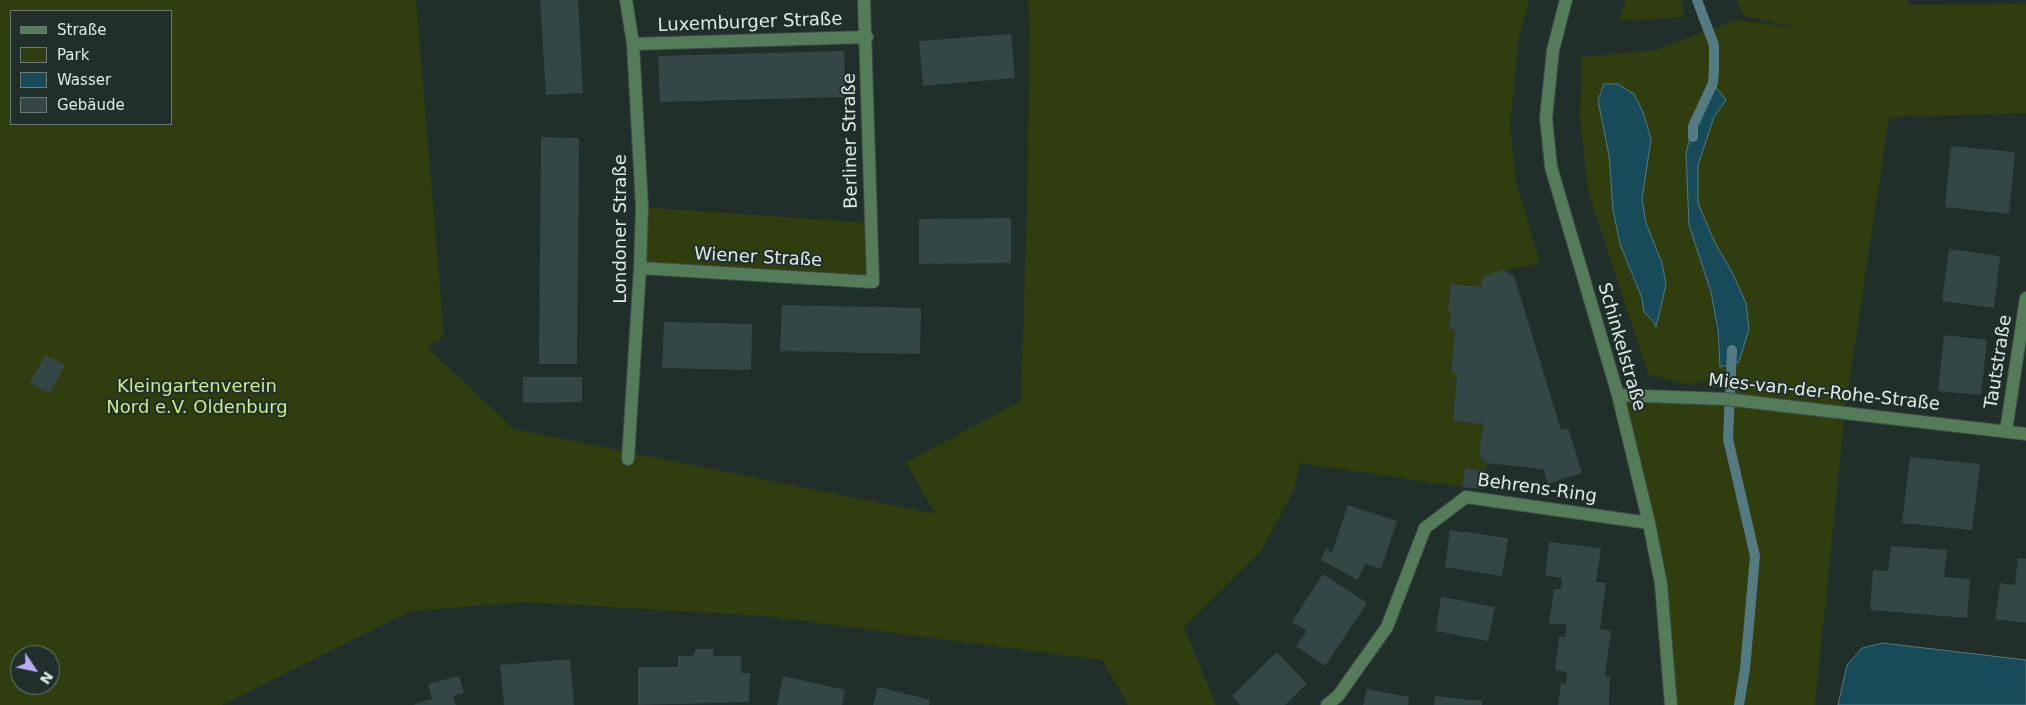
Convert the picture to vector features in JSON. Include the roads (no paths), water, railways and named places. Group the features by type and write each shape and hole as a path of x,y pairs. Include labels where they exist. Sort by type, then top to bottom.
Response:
{"street":[{"name":"Londoner Straße","path":"626,0 634,44 642,207 628,459"},
{"name":"Berliner Straße","path":"864,0 867,37 873,282"},
{"name":"Schinkelstraße","path":"1566,0 1553,50 1546,118 1551,167 1618,395 1649,523 1661,584 1671,705"},
{"name":"Luxemburger Straße","path":"634,44 867,37"},
{"name":"Wiener Straße","path":"640,268 873,282"},
{"name":"Tautstraße","path":"2006,432 2026,298"},
{"name":"Mies-van-der-Rohe-Straße","path":"1618,395 1725,399 2026,434"},
{"name":"Behrens-Ring","path":"1327,705 1338,696 1387,627 1425,528 1466,497 1649,523"}],"water":[{"path":"1713,83 1726,100 1714,117 1698,165 1698,203 1715,243 1732,272 1746,303 1749,329 1739,362 1720,367 1718,331 1711,292 1689,225 1686,153 1693,126"},
{"path":"1604,84 1618,84 1634,94 1643,112 1651,139 1642,199 1646,223 1662,263 1666,285 1656,327 1644,312 1642,298 1620,244 1613,210 1609,155 1598,100"},
{"path":"1882,643 2026,660 2026,705 1838,705 1847,665 1862,648"}],"waterway":[{"path":"1693,137 1693,126 1713,83 1714,70 1714,45 1697,0"},
{"path":"1732,350 1728,439 1755,556 1745,669 1739,705"}],"park label":[{"name":"Kleingartenverein Nord e.V. Oldenburg","path":"197,397"}]}
